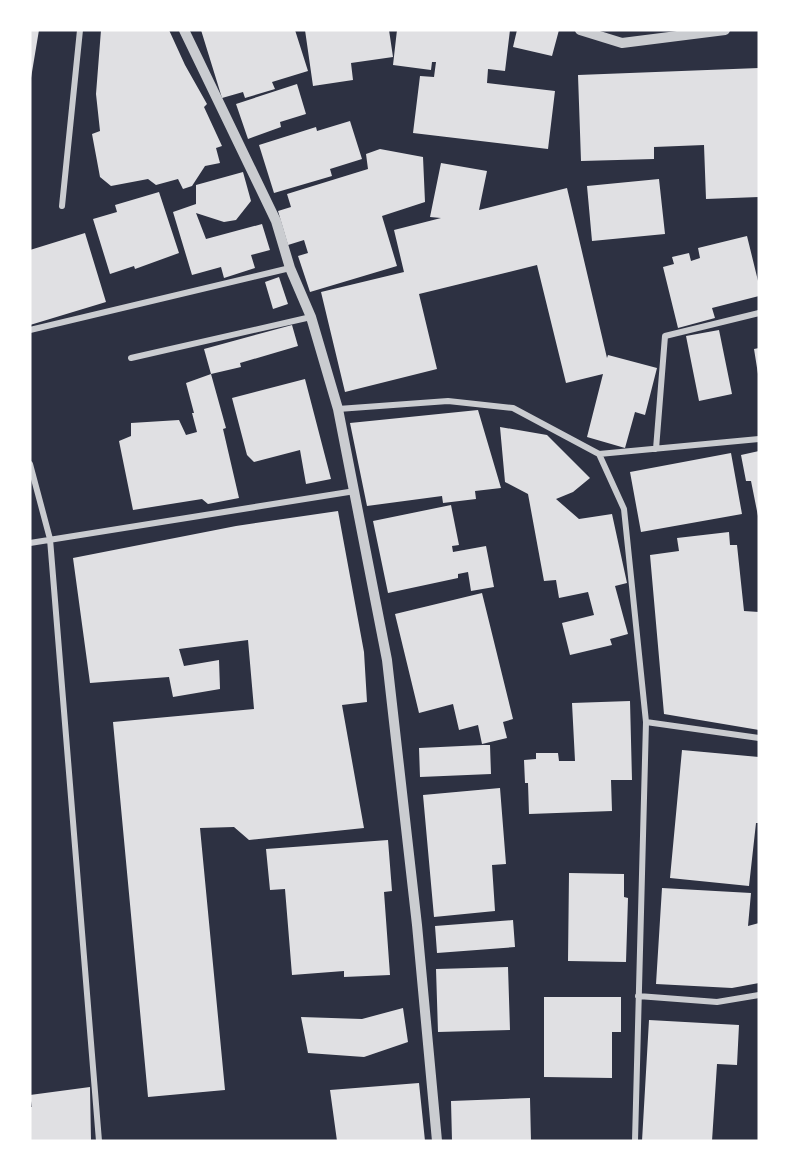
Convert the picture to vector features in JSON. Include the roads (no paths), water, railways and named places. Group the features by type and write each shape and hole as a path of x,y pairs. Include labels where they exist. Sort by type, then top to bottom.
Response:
{"street":[{"path":"62,206 80,30"},
{"path":"184,30 276,221 290,268 311,317 338,410 387,660 417,925 437,1141"},
{"path":"580,30 622,44 725,30"},
{"path":"30,330 290,268"},
{"path":"656,449 665,336 759,313"},
{"path":"131,358 311,317"},
{"path":"338,410 448,401 513,408 598,454 759,439"},
{"path":"598,454 624,509 646,722 635,1141"},
{"path":"30,464 50,539 99,1141"},
{"path":"30,543 355,491"},
{"path":"646,722 759,738"},
{"path":"638,996 717,1002 759,995"}]}
